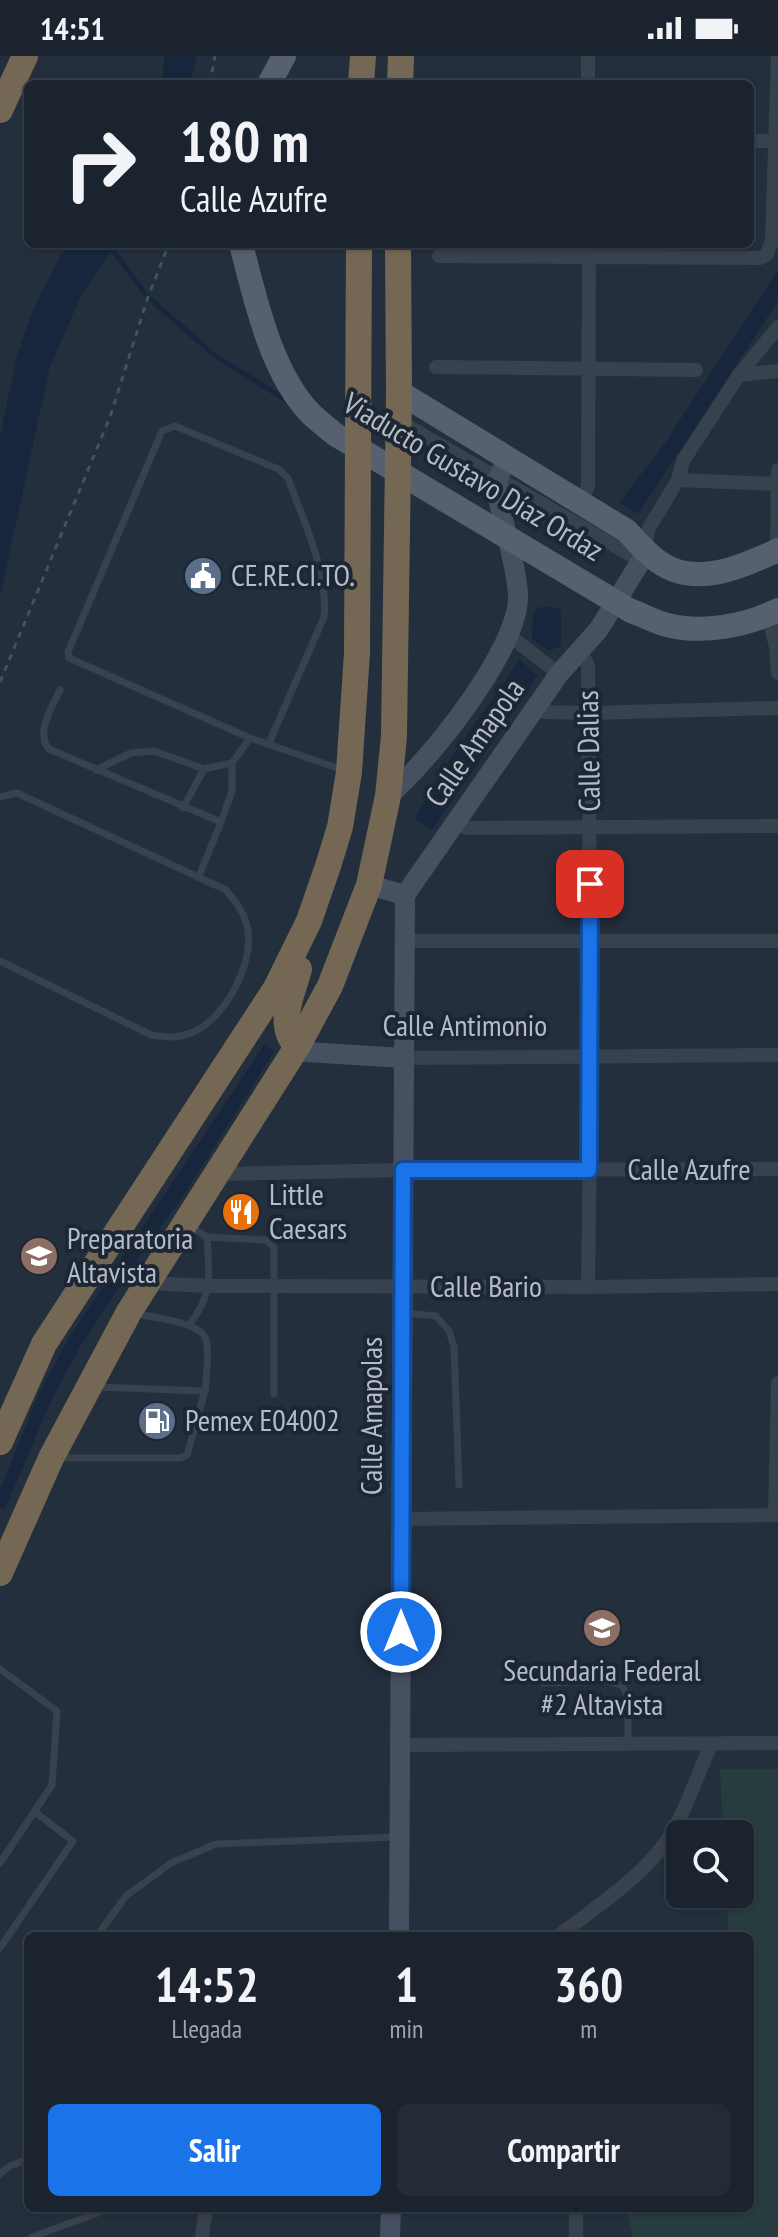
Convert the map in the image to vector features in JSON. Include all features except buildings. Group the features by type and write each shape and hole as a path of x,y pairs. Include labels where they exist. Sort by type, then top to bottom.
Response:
{"highway":[{"path":"0,110 25,56"},
{"path":"361,80 363,56"},
{"path":"400,80 401,56"},
{"path":"0,1442 44,1344 262,1013 309,921 340,827 349,772 357,653 359,248"},
{"path":"0,1573 6,1527 51,1458 145,1283 297,1047 330,986 369,885 388,796 394,736 399,428 398,248"},
{"path":"297,945 300,963 286,1022 288,1037 297,1047"}],"main road":[{"path":"271,80 284,56"},
{"name":"Viaducto Gustavo Díaz Ordaz","path":"242,248 256,303 289,381 310,413 336,435 631,611 666,625 710,628 732,625 773,612"},
{"name":"Viaducto Gustavo Díaz Ordaz","path":"399,392 501,476 580,501 627,531 640,560 700,575 750,564 777,551"}],"street":[{"path":"588,56 588,80"},
{"path":"439,256 589,250 753,259 767,254 772,241 778,141 778,56"},
{"path":"754,141 778,141"},
{"path":"580,501 588,487 589,250"},
{"path":"399,428 501,476 640,560 649,528 678,480 683,461 739,375 778,327"},
{"path":"436,367 696,370"},
{"path":"739,375 778,371"},
{"path":"777,551 778,470"},
{"path":"388,796 420,767 495,663 517,641 518,593 501,476"},
{"path":"678,480 778,484"},
{"name":"Calle Amapola","path":"405,895 536,709 553,668 580,650 599,629 640,560"},
{"path":"773,612 778,673"},
{"path":"517,641 553,668"},
{"name":"Calle Dalias","path":"580,650 588,665 589,713 591,1056 588,1287"},
{"path":"536,709 589,713 778,708"},
{"path":"455,822 467,828 778,826"},
{"path":"369,885 405,895"},
{"name":"Calle Amapolas","path":"399,1932 405,895"},
{"path":"404,941 778,941"},
{"name":"Calle Antimonio","path":"297,1047 306,1052 403,1058 778,1055"},
{"path":"778,1166 778,1178"},
{"name":"Calle Azufre","path":"217,1174 778,1166"},
{"name":"Calle Bario","path":"145,1283 403,1287 778,1284"},
{"path":"402,1519 777,1515 778,1383"},
{"path":"400,1745 778,1743"},
{"path":"563,1932 626,1884 660,1850 711,1745"},
{"path":"202,2237 205,2212"},
{"path":"390,2237 391,2212"},
{"path":"576,2212 576,2237"}],"lane":[{"path":"269,743 324,617 326,600 323,576 288,478 278,469 175,426 167,428 162,431 68,652 69,658 250,738 349,772"},
{"path":"60,690 42,734 49,749 221,822"},
{"path":"199,876 232,791 232,763 250,738"},
{"path":"96,770 131,753 154,751 204,769 232,763"},
{"path":"183,808 204,769"},
{"path":"0,797 17,793 226,890 238,904 247,924 248,950 243,970 230,997 211,1021 197,1031 171,1038 151,1035 0,961"},
{"path":"185,1223 207,1237 266,1240 274,1247 274,1394"},
{"path":"189,1325 202,1309 209,1286 207,1237"},
{"path":"51,1458 180,1458 187,1455 205,1391 206,1340 201,1331 189,1325 129,1312"},
{"path":"403,1313 436,1316 449,1331 454,1347 459,1485"},
{"path":"89,1386 205,1391"},
{"path":"0,1863 52,1785 57,1711 1,1671"},
{"path":"544,1683 607,1681 622,1685 628,1697 628,1745"},
{"path":"0,1948 73,1841 35,1812"},
{"path":"100,1932 126,1896 171,1863 216,1844 400,1837"},
{"path":"0,2174 24,2161"},
{"path":"32,2237 100,2212"}],"path":[{"path":"211,80 215,56"},
{"path":"0,682 110,417 148,297 167,248"}],"green space":[{"path":"720,1769 778,1769 778,2237 633,2237 626,2212 754,2212 754,1932 729,1932 727,1908 754,1908 754,1820 722,1820"}],"water":[{"path":"165,56 197,56 191,80 162,80"},
{"path":"68,248 112,248 80,298 50,366 0,597 0,436 17,355 36,303"},
{"path":"778,270 778,301 638,514 619,503 665,443"},
{"path":"549,606 561,610 561,646 549,651 532,639 537,608"},
{"path":"520,659 537,676 432,830 415,819 436,780"},
{"path":"265,1043 274,1052 180,1201 153,1236 80,1347 51,1401 5,1509 0,1507 0,1490 39,1393 70,1336"}],"waterway":[{"path":"111,248 148,297 214,355 289,402"}],"place":[{"name":"CE.RE.CI.TO.","path":"203,576"},
{"name":"Little Caesars","path":"241,1212"},
{"name":"Preparatoria Altavista","path":"39,1256"},
{"name":"Pemex E04002","path":"157,1421"},
{"name":"Secundaria Federal #2 Altavista","path":"602,1628"}],"route":[{"path":"401,1632 403,1170 589,1170 590,884"}]}
